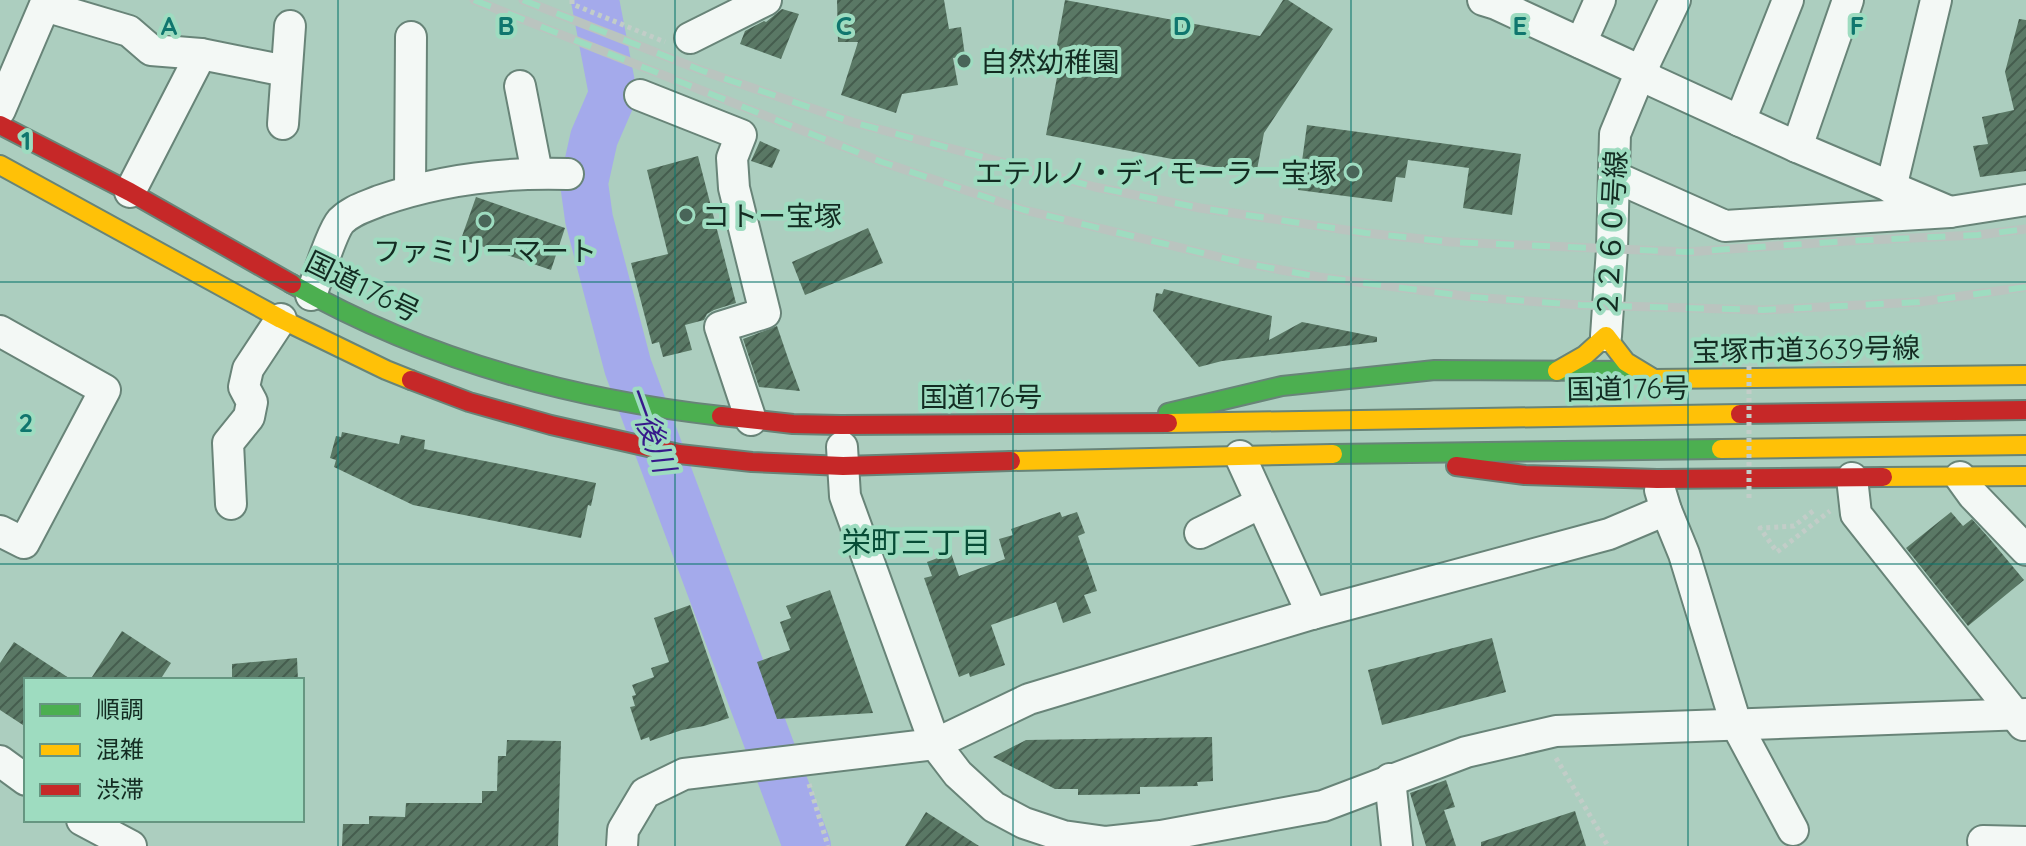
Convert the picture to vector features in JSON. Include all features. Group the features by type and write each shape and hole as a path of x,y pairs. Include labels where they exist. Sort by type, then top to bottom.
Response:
{"main road":[{"name":"国道176号","path":"0,125 130,192 311,295 397,337 504,375 666,410 793,424 841,425 1124,424 2026,410"},
{"path":"0,165 281,319 386,370 469,402 640,447 679,454 752,462 843,466 1127,457 2026,445"},
{"path":"1557,371 1585,355 1606,336 1615,353 1634,371"},
{"name":"宝塚市道3639号線","path":"1124,424 1282,386 1435,370 1634,371 1654,379 2026,375"},
{"path":"1363,454 1525,475 1657,479 2026,476"}],"street":[{"path":"690,38 766,0"},
{"path":"1483,0 1641,71 1653,81 1797,147 1950,212"},
{"path":"1581,43 1600,0"},
{"name":"２２６０号線","path":"1606,336 1615,134 1675,0"},
{"path":"1740,121 1788,0"},
{"path":"1797,147 1848,0"},
{"path":"1891,188 1936,0"},
{"path":"0,110 46,3 129,31 151,50 201,54 286,71"},
{"path":"283,124 290,26"},
{"path":"410,190 411,37"},
{"path":"130,192 201,54"},
{"path":"520,86 537,173"},
{"path":"640,95 741,135 732,158 734,188 765,313 720,327 751,420"},
{"path":"311,295 338,224 352,211 410,190 537,173 568,174"},
{"path":"1615,177 1725,226 1950,212 2026,200"},
{"path":"231,504 228,443 249,417 252,402 244,387 248,369 281,319"},
{"path":"0,331 105,390 24,543 0,531"},
{"path":"841,425 845,496 935,744 958,774 994,807 1024,823 1063,836 1106,842 1161,836 1323,806 1466,752 1556,731 2022,719"},
{"path":"1240,456 1312,614"},
{"path":"1960,477 1973,495 2026,550"},
{"path":"1852,478 1856,514 2022,719"},
{"path":"1657,479 1684,554 1736,724 1793,830"},
{"path":"1200,533 1261,503"},
{"path":"622,846 623,830 645,793 684,774 935,744 1029,699 1312,614 1609,534 1666,510"},
{"path":"0,761 24,779"},
{"path":"1390,779 1397,846"},
{"path":"86,822 131,846"},
{"path":"1983,841 2026,842"}],"path":[{"path":"572,0 572,4 676,46 690,38"},
{"path":"1749,358 1749,499 1763,499"},
{"path":"1823,503 1794,526 1760,528 1777,552 1835,508"},
{"path":"1550,747 1608,846"},
{"path":"797,761 828,846"}],"building":[{"path":"837,0 944,0 949,29 961,27 965,56 953,58 958,85 902,94 896,113 841,95 858,42 838,42"},
{"path":"1065,0 1260,36 1283,0 1288,0 1333,29 1264,133 1256,175 1046,135 1062,51 1056,50"},
{"path":"782,9 799,14 781,59 740,44 745,31 766,22"},
{"path":"2019,19 2026,20 2026,171 1980,177 1973,146 1988,144 1982,117 2014,110 2005,72"},
{"name":"エテルノ・ディモーラー宝塚","path":"1307,125 1521,154 1512,215 1463,208 1469,168 1408,160 1405,178 1396,177 1392,202 1298,190"},
{"path":"760,141 780,150 772,168 751,161"},
{"name":"コトー宝塚","path":"698,156 736,303 714,310 704,320 685,325 692,350 663,357 659,342 652,344 631,263 668,254 647,170"},
{"path":"476,197 565,228 551,270 461,239"},
{"name":"コトー宝塚","path":"868,228 883,263 805,295 792,262"},
{"path":"1164,289 1272,316 1269,340 1302,322 1377,337 1377,342 1222,361 1199,367 1153,311 1156,293 1162,294"},
{"path":"777,326 800,391 759,387 743,339"},
{"path":"342,432 399,444 401,435 425,440 424,449 596,483 581,538 413,505 334,467 336,460 330,458 336,436 341,437"},
{"path":"1060,512 1062,517 1077,512 1085,533 1078,536 1097,591 1084,595 1091,613 1063,623 1056,602 991,625 1005,665 970,677 969,673 959,677 924,578 932,576 927,562 951,553 959,576 1005,559 999,539 1013,535 1011,529"},
{"path":"1951,512 1963,526 1972,519 2024,580 1968,626 1906,548"},
{"path":"830,590 873,713 777,719 757,662 790,650 780,622 791,618 786,606"},
{"path":"690,605 729,718 650,741 649,737 641,740 630,707 635,706 632,696 636,695 632,685 654,677 651,668 669,662 654,618"},
{"path":"122,631 171,663 161,678 91,678"},
{"path":"1492,638 1506,692 1382,725 1368,670"},
{"path":"14,642 69,678 24,678 24,726 0,710 0,663"},
{"path":"297,658 298,678 232,678 232,664"},
{"path":"1212,737 1213,781 1197,782 1198,786 1140,787 1140,794 1078,795 1078,789 1055,789 993,757 1026,740"},
{"path":"507,740 561,741 558,846 342,846 343,824 369,824 369,816 405,817 406,803 482,803 482,791 497,791 498,756 506,756"},
{"path":"1446,780 1455,807 1444,810 1456,846 1426,846 1410,793"},
{"path":"1575,811 1586,846 1481,846 1481,842"},
{"path":"926,812 979,846 905,846"}],"waterway":[{"name":"一後川","path":"595,0 613,94 594,138 584,183 589,219 628,367 807,846"}],"railway":[{"path":"474,0 882,162 1024,210 1244,263 1319,277 1472,297 1581,305 1763,310 1919,302 2026,287"},
{"path":"523,0 703,71 852,122 1095,187 1200,208 1366,233 1451,242 1687,252 1978,235 2026,229"}],"traffic: fast":[{"path":"292,284 394,334 499,372 609,399 721,416"},
{"path":"1168,413 1282,386 1435,370 1634,371"},
{"path":"1333,454 1721,449"}],"traffic: slow":[{"path":"0,165 281,319 411,380"},
{"path":"1557,371 1585,355 1606,336 1626,362 1654,379 2026,375"},
{"path":"1168,423 1740,414"},
{"path":"1721,449 2026,445"},
{"path":"1011,461 1333,454"},
{"path":"1883,477 2026,476"}],"traffic: jam":[{"path":"0,125 130,192 292,284"},
{"path":"411,380 469,402 551,425 679,454 752,462 843,466 1011,461"},
{"path":"1740,414 2026,410"},
{"path":"721,416 793,424 841,425 1168,423"},
{"path":"1456,466 1525,475 1657,479 1883,477"}],"place":[{"name":"自然幼稚園","path":"964,61"},
{"name":"エテルノ・ディモーラー宝塚","path":"1353,172"},
{"name":"コトー宝塚","path":"686,215"},
{"name":"ファミリーマート","path":"485,221"}],"district":[{"name":"栄町三丁目","path":"916,542"}]}
